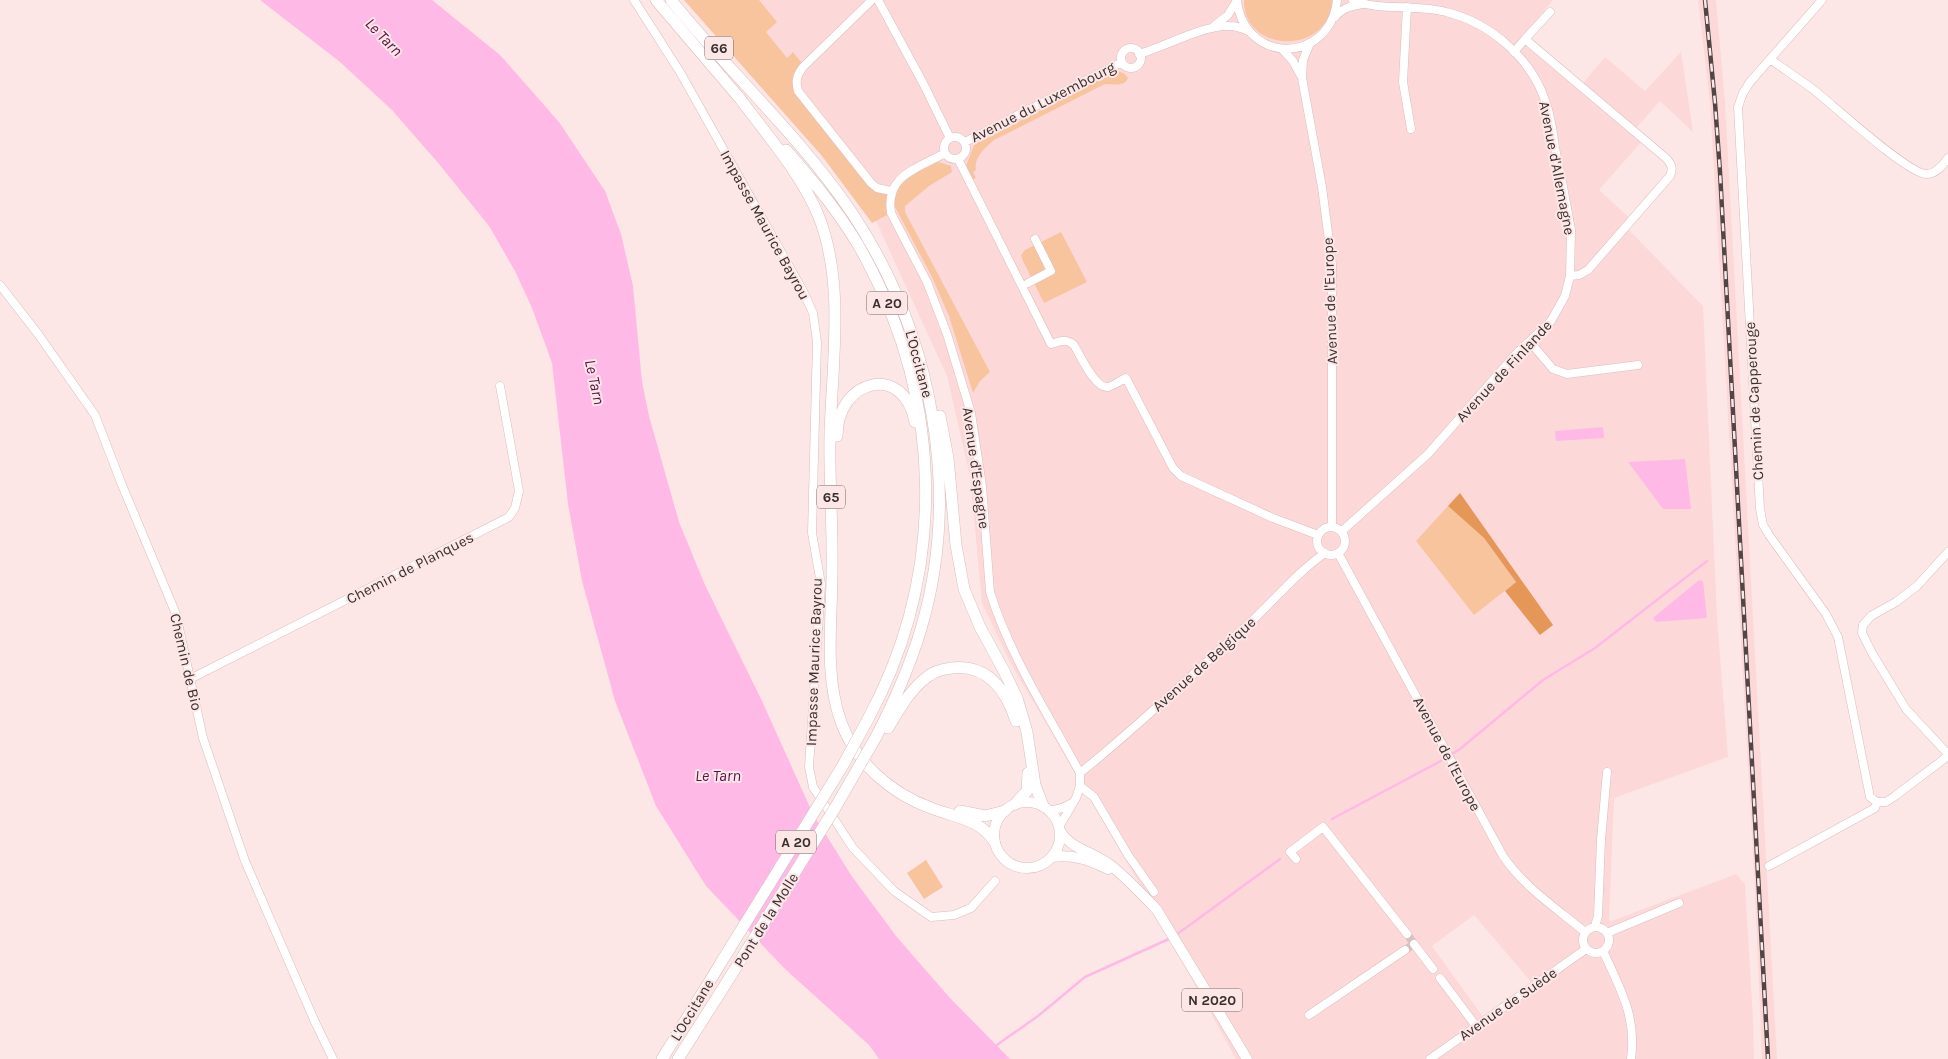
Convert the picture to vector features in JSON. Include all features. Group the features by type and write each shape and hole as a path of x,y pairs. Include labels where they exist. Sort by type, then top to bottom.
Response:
{"highway":[{"name":"L'Occitane","path":"656,0 801,167 847,228 864,255 891,310 918,397 926,461 925,527 918,581 910,615 889,676 867,722"},
{"name":"L'Occitane","path":"671,0 814,164 859,225 880,260 895,291 916,344 927,386 938,467 939,513 935,558 932,582 916,642 878,740"},
{"name":"66","path":"680,0 756,98"},
{"name":"65","path":"738,96 806,191 819,218 830,255 835,292 830,440 831,650 832,684 841,722 859,756 883,782 904,797 982,826 994,841"},
{"path":"916,344 935,391 948,458 956,545 964,589 980,627 1017,698 1026,732 1035,785 1046,808"},
{"name":"65","path":"925,527 915,424 910,406 906,398 889,387 879,384 867,386 857,391 849,400 839,420 837,433 839,574 837,656 839,685 847,720 862,752 889,778 906,789 923,797 973,814 985,816 1005,811"},
{"path":"878,740 914,688 929,675 942,668 963,667 979,671 996,683 1004,692 1016,720 1028,777 1027,790 1015,804"},
{"name":"Pont de la Molle","path":"722,961 867,722"},
{"name":"Pont de la Molle","path":"732,974 878,740"},
{"name":"L'Occitane","path":"662,1059 722,961"},
{"name":"L'Occitane","path":"678,1059 732,974"}],"main road":[{"path":"1029,802 1046,808 1060,829 1059,845 1045,864 1036,867 1018,867 1004,860 999,854 994,841 997,821 1005,811 1015,804 1029,802"},
{"name":"N 2020","path":"1060,829 1068,842 1100,858 1122,876 1157,910 1247,1059"},
{"name":"N 2020","path":"1052,857 1074,856 1107,868 1122,876"}],"street":[{"name":"Impasse Maurice Bayrou","path":"634,0 680,72 803,291 813,313 817,342 812,533 821,584 810,767 813,787 853,848 894,892 931,917 954,915 971,908 995,881"},
{"path":"872,0 803,66 798,74 796,83 798,91 877,188 891,191 897,181 911,171 945,153"},
{"path":"878,0 950,138"},
{"path":"1139,54 1210,28 1228,15 1237,0"},
{"path":"1237,0 1242,21 1248,31 1263,43 1282,49 1292,49 1310,43 1327,29 1332,20 1337,0"},
{"name":"Avenue d'Allemagne","path":"1353,0 1364,4"},
{"name":"Chemin de Capperouge","path":"1822,0 1743,93 1738,112 1760,509 1763,525 1769,535 1826,614 1838,637 1870,797 1877,802"},
{"name":"Avenue d'Allemagne","path":"1332,20 1339,11 1347,7 1364,4 1446,12 1469,20 1488,30 1514,52 1527,66 1546,102 1571,230 1570,276"},
{"path":"1407,7 1403,82 1412,128"},
{"path":"1514,52 1550,12"},
{"path":"1210,28 1229,26 1248,31"},
{"path":"1525,39 1667,159 1672,166 1670,176 1588,270 1579,275 1570,276"},
{"name":"Avenue de l'Europe","path":"1310,43 1303,60 1302,78 1322,187 1332,264 1332,527"},
{"path":"1133,49 1139,54 1140,60 1135,66 1128,67 1122,62 1122,55 1125,50 1133,49"},
{"name":"Avenue de l'Europe","path":"1282,49 1293,61 1302,78"},
{"path":"1770,59 1813,90 1915,171 1926,174 1936,172 1948,158"},
{"name":"Avenue du Luxembourg","path":"965,142 1122,62"},
{"path":"950,138 960,138 965,142 966,152 958,159 950,158 945,153 944,146 950,138"},
{"path":"958,159 1051,344 1064,340 1074,345 1095,381 1100,386 1108,387 1126,378 1173,468 1181,476 1273,518 1318,535"},
{"name":"Avenue d'Espagne","path":"891,191 889,201 891,213 927,282 947,334 970,413 982,486 990,592 994,605 1008,642 1080,773 1080,786 1060,829"},
{"path":"1028,283 1051,271 1035,239"},
{"name":"Avenue de Finlande","path":"1342,531 1428,454 1516,354 1551,321 1565,296 1570,276"},
{"name":"Chemin de Bio","path":"0,285 38,334 95,415 176,614 203,738 245,862 333,1059"},
{"path":"1530,342 1553,368 1567,374 1638,365"},
{"name":"Chemin de Planques","path":"190,679 509,517 515,508 519,491 500,386"},
{"path":"1332,527 1342,531 1345,542 1338,553 1332,555 1325,553 1319,548 1318,535 1324,529 1332,527"},
{"path":"1769,866 1875,808 1877,802 1886,802 1948,755 1906,709 1872,653 1862,632 1864,624 1871,616 1896,602 1917,586 1948,552"},
{"name":"Avenue de Belgique","path":"1080,773 1118,742 1257,616 1312,562 1325,553"},
{"name":"Avenue de l'Europe","path":"1338,553 1493,839 1514,872 1528,886 1585,932"},
{"path":"1595,926 1602,928 1607,933 1608,945 1603,951 1596,953 1586,949 1582,941 1585,932 1595,926 1598,916 1601,840 1607,772"},
{"path":"1080,786 1094,797 1128,856 1154,892"},
{"path":"1046,808 1062,808 1072,803"},
{"path":"1296,859 1290,852 1323,827 1407,934"},
{"path":"1607,933 1680,903"},
{"path":"1414,944 1433,969"},
{"name":"Avenue de Suède","path":"1430,1059 1586,949"},
{"path":"1309,1015 1405,950"},
{"path":"1603,951 1629,1012 1633,1037 1631,1059"},
{"path":"1440,978 1476,1026"}],"shaded area":[{"path":"684,0 759,0 777,22 766,32 787,58 793,52 801,62 796,83 871,183 891,191 891,213 872,223 822,156"},
{"path":"715,0 1553,0 1524,35 1583,83 1605,57 1645,91 1681,52 1693,132 1660,101 1632,133 1642,141 1599,190 1634,222 1628,229 1703,306 1717,617 1728,757 1614,798 1609,922 1736,874 1745,884 1754,1059 1236,1059 1135,876 1010,662 982,603 970,476 947,376 870,208","holes":["1474,915 1532,983 1483,1017 1432,946"]},
{"path":"1244,0 1332,0 1328,18 1317,31 1303,39 1287,41 1271,38 1257,31 1247,18"},
{"path":"1698,0 1716,0 1725,102 1777,1059 1762,1059 1754,871 1710,103"},
{"path":"1115,71 1121,72 1128,78 1124,83 1105,84 994,140 978,157 976,170 973,172 976,178 973,179 966,166 974,145"},
{"path":"938,162 951,166 952,172 929,186 905,206 905,212 990,372 980,381 973,393 949,316 932,277 895,207 895,198 902,184 908,178"},
{"path":"1061,232 1087,282 1044,303 1021,255 1025,250"},
{"path":"1460,493 1553,625 1540,635 1505,591 1516,582 1484,538 1448,506"},
{"path":"1448,506 1484,538 1516,582 1474,615 1416,541"},
{"path":"926,860 943,887 924,899 907,873"}],"water":[{"name":"Le Tarn","path":"260,0 432,0 500,55 559,122 605,191 621,234 633,286 642,382 649,416 679,522 705,585 762,701 813,814 851,875 896,936 950,998 1010,1059 879,1059 869,1045 784,968 706,886 656,806 615,701 582,581 568,504 552,363 532,308 515,271 489,226 392,110 340,62"},
{"path":"1603,427 1604,438 1556,441 1555,431"},
{"path":"1685,459 1691,509 1663,509 1628,462"},
{"path":"1699,580 1703,581 1707,618 1656,622 1653,618"}],"waterway":[{"path":"1332,819 1460,749 1543,680 1595,648 1707,561"},
{"path":"1176,935 1280,859"},
{"path":"994,1047 1038,1016 1085,977 1171,938"}],"tunnel":[{"path":"1405,950 1414,944 1407,934"}],"railway":[{"path":"1705,0 1720,172 1768,1059"}]}
